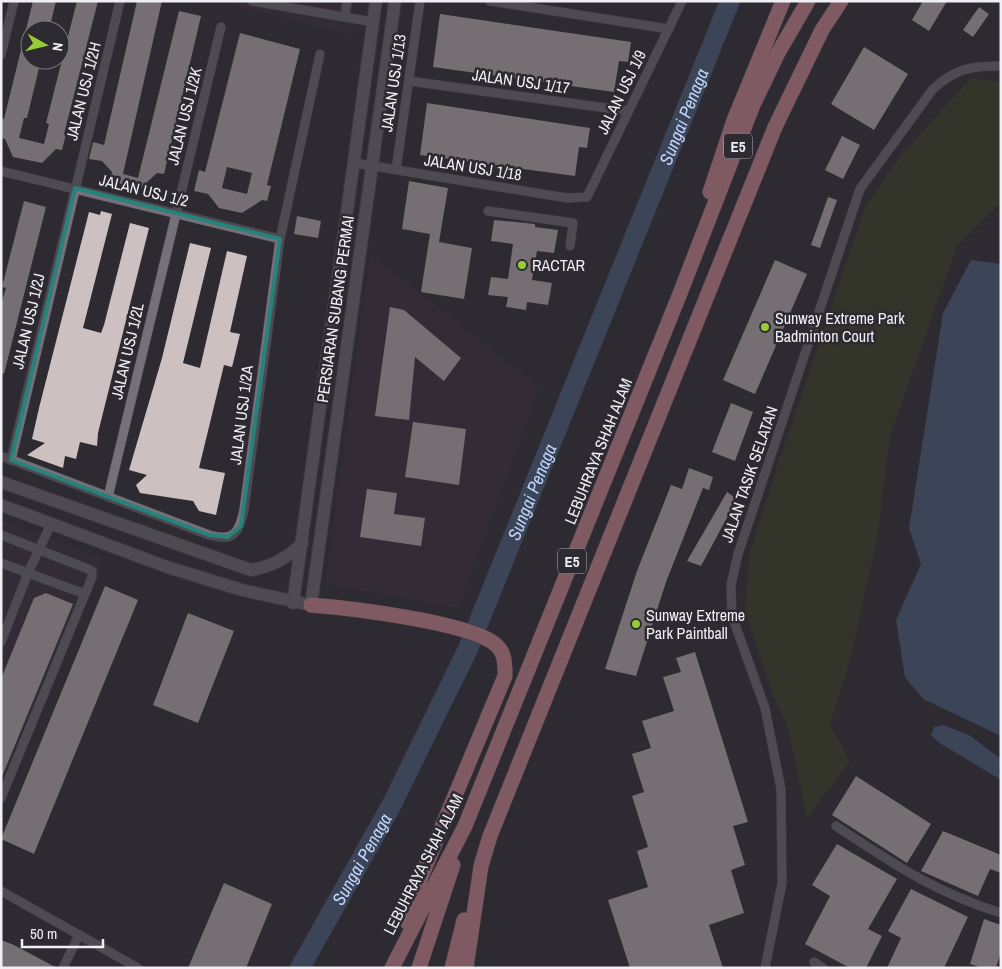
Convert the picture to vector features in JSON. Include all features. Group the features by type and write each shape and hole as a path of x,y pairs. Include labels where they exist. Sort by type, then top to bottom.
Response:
{"highway":[{"path":"679,296 711,186 734,120 783,1"},
{"name":"LEBUHRAYA SHAH ALAM","path":"394,961 465,826 679,296 753,105 778,53 808,1"},
{"name":"E5","path":"466,968 481,866 503,804 775,127 822,30 841,1"},
{"path":"311,605 450,626 485,638 496,645 504,657 505,676 420,877 394,961"},
{"path":"419,968 465,826"},
{"path":"452,968 454,954 481,866"}],"main road":[{"name":"PERSIARAN SUBANG PERMAI","path":"293,603 376,1"},
{"name":"PERSIARAN SUBANG PERMAI","path":"311,605 395,1"},
{"path":"1,482 251,570 271,566 283,560 302,544"},
{"path":"1,505 167,567 293,603 311,605"}],"street":[{"path":"1,55 14,1"},
{"name":"JALAN USJ 1/2H","path":"75,188 120,1"},
{"path":"252,1 373,22"},
{"path":"345,16 347,1"},
{"name":"JALAN USJ 1/13","path":"396,170 420,1"},
{"path":"490,1 669,29"},
{"name":"JALAN USJ 1/9","path":"587,197 682,1"},
{"name":"JALAN USJ 1/2K","path":"176,213 221,27"},
{"name":"JALAN USJ 1/2A","path":"1,456 219,538 236,534 241,526 280,239 320,54"},
{"name":"JALAN TASIK SELATAN","path":"765,968 782,883 781,789 765,708 732,616 730,585 738,554 860,190 933,89 948,75 974,66 1001,66"},
{"name":"JALAN USJ 1/17","path":"409,81 628,112"},
{"name":"JALAN USJ 1/18","path":"354,163 567,198 587,197"},
{"name":"JALAN USJ 1/2","path":"1,171 280,239"},
{"name":"JALAN USJ 1/2J","path":"11,460 75,188"},
{"path":"488,211 573,223 570,246"},
{"name":"JALAN USJ 1/2L","path":"108,497 176,213"},
{"path":"1,642 28,573 51,524"},
{"path":"1,535 92,571 86,594 1,798"},
{"path":"1,563 86,594"},
{"path":"836,826 906,873 964,902 1001,913"},
{"path":"1,891 138,968"},
{"path":"63,968 79,935"},
{"path":"814,962 823,968"}],"highlighted area":[{"path":"75,188 280,239 241,526 228,537 209,535 11,460"}],"shaded area":[{"path":"233,1 355,1 350,35 232,5"},
{"path":"370,254 540,388 458,608 325,584"},
{"path":"1,520 104,559 1,807"}],"green space":[{"path":"971,78 1001,82 1001,203 957,246 890,436 877,539 851,656 830,725 850,761 807,818 788,727 775,699 745,611 750,553 779,460 866,205 903,153"}],"water":[{"path":"971,260 1001,264 1001,736 923,699 905,677 896,620 921,564 909,528 943,313"},
{"path":"943,725 969,735 1001,759 1001,780 938,742 931,735 934,727"}],"building":[{"path":"33,1 56,1 51,20 28,20"},
{"path":"77,1 98,1 64,134 66,134 62,150 56,149 42,163 13,157 5,139 1,138 1,118 4,119 20,54 20,70 39,70 27,118 24,118 19,138 44,144 49,124 46,123 59,70 70,70 70,29"},
{"path":"137,1 162,1 123,174 138,178 179,11 201,16 164,174 157,173 134,194 136,187 110,182 112,172 102,161 89,159 93,142 104,145"},
{"path":"923,1 947,1 929,31 912,20"},
{"path":"979,7 989,14 973,37 963,30"},
{"path":"440,14 631,42 628,62 619,61 614,92 433,67"},
{"path":"240,33 300,49 267,185 271,186 267,201 262,200 242,213 219,208 208,194 194,191 199,170 205,172","holes":["227,167 252,173 247,194 222,188"]},
{"path":"864,47 908,74 874,130 831,104"},
{"path":"427,103 590,128 587,148 579,147 575,176 420,155"},
{"path":"842,136 860,145 843,179 825,170"},
{"path":"409,181 448,188 439,242 472,248 464,299 421,292 430,234 402,229"},
{"path":"828,197 837,200 820,248 811,245"},
{"path":"24,201 46,207 4,374 1,373 1,304 6,288 2,287"},
{"path":"101,211 112,214 83,328 101,333 130,223 149,228 98,433 97,446 80,442 76,459 65,456 63,468 27,455 45,443 32,439 39,408 89,212 100,215"},
{"path":"297,216 321,221 318,238 294,234"},
{"name":"RACTAR","path":"494,220 535,224 535,227 558,230 554,253 537,251 532,280 552,283 548,305 527,302 526,310 506,307 508,297 488,295 491,277 508,279 513,244 491,241"},
{"path":"190,243 211,248 183,363 200,368 227,251 247,256 230,332 240,334 232,367 224,365 199,468 225,473 216,515 199,511 193,501 140,493 136,485 147,475 129,470 162,358"},
{"name":"Sunway Extreme Park Badminton Court","path":"775,260 807,274 755,394 723,380"},
{"path":"390,307 404,310 461,358 444,381 415,357 409,420 375,416"},
{"path":"731,403 753,412 735,461 712,452"},
{"path":"413,422 466,429 459,485 405,477"},
{"name":"Sunway Extreme Park Paintball","path":"689,468 713,477 709,490 703,488 666,582 636,676 605,669 637,571 671,485 682,489"},
{"path":"367,489 397,493 394,514 425,518 421,546 360,537"},
{"path":"727,492 737,499 701,566 687,561"},
{"path":"105,586 138,600 34,854 1,839"},
{"path":"46,593 73,604 1,779 1,679 34,598"},
{"path":"188,613 234,631 198,723 153,705"},
{"path":"695,652 748,822 733,826 745,865 731,870 744,913 709,925 723,968 630,968 608,900 648,887 637,851 648,847 632,796 644,792 632,754 651,748 642,721 674,711 663,677 681,672 676,658"},
{"path":"856,776 931,824 907,863 832,815"},
{"path":"943,831 1001,855 1001,873 990,869 978,896 921,871"},
{"path":"837,844 897,879 868,929 882,936 866,968 850,968 805,944 830,896 812,885"},
{"path":"224,883 272,904 246,968 188,968"},
{"path":"911,889 968,917 944,968 887,968 901,938 888,931"},
{"path":"984,919 1001,925 1001,951 996,968 983,968 970,964"},
{"path":"1,940 14,945 57,968 1,968"}],"waterway":[{"name":"Sungai Penaga","path":"300,968 391,806 467,651 730,1"}],"place":[{"name":"RACTAR","path":"522,265"},
{"name":"Sunway Extreme Park Badminton Court","path":"765,327"},
{"name":"Sunway Extreme Park Paintball","path":"636,624"}]}
